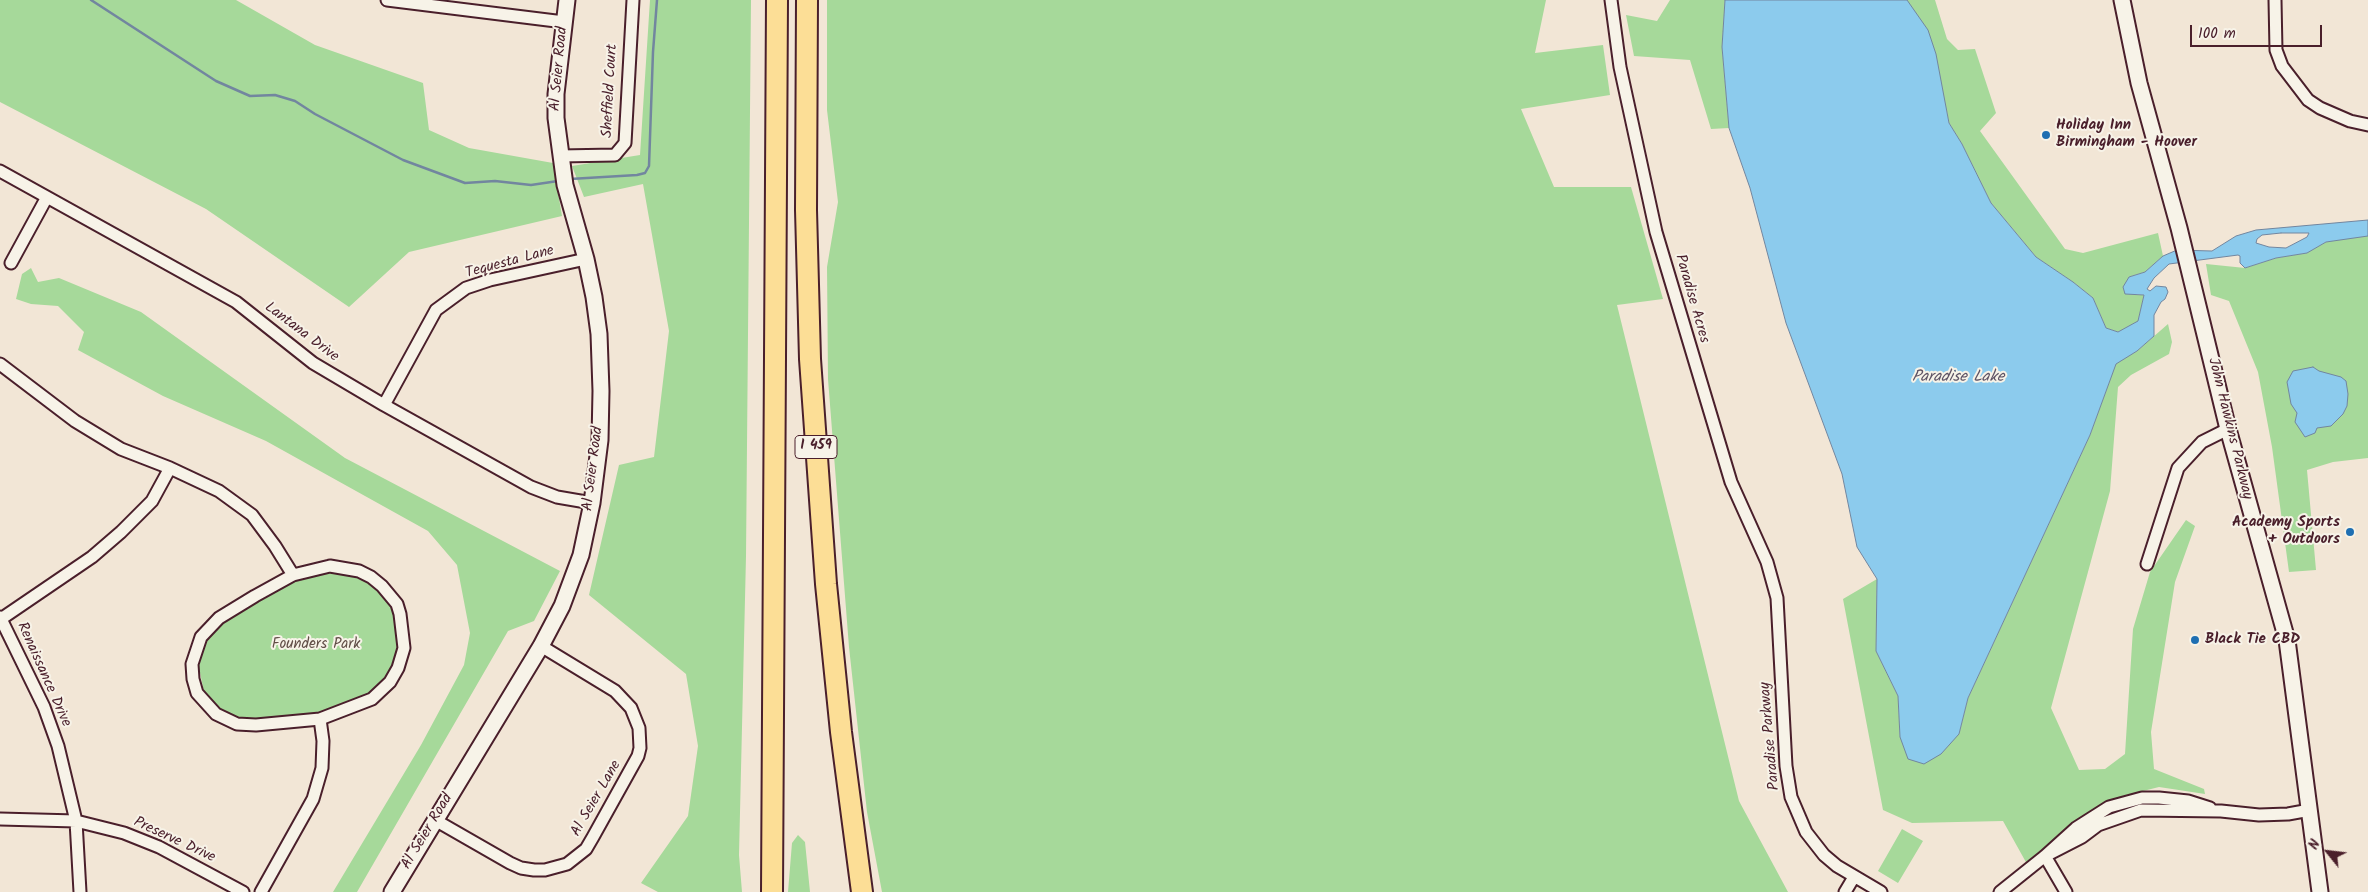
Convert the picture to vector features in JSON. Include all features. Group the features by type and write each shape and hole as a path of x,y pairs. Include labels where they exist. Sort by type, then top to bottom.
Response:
{"highway":[{"name":"I 459","path":"772,892 777,0"},
{"name":"I 459","path":"807,0 806,210 810,359 829,614 841,732 862,892"}],"street":[{"path":"387,0 564,22"},
{"name":"Al Seier Road","path":"392,892 541,646 562,606 573,582 581,555 592,503 600,440 601,361 594,296 586,259 569,201 560,156 556,94 567,0"},
{"name":"Sheffield Court","path":"560,156 615,155 625,143 628,59 633,0"},
{"name":"Paradise Acres","path":"1611,0 1620,67 1656,232 1731,482 1767,562 1777,598"},
{"name":"John Hawkins Parkway","path":"2122,0 2139,83 2179,228 2228,429 2287,640 2320,892"},
{"path":"2275,0 2276,50 2282,66 2308,100 2320,108 2350,121 2368,125"},
{"name":"Lantana Drive","path":"0,171 236,302 312,363 384,405 531,487 557,497 592,503"},
{"path":"11,263 47,197"},
{"name":"Tequesta Lane","path":"384,405 436,310 466,288 586,259"},
{"path":"0,364 76,421 121,449 170,468 219,491 252,514 293,575"},
{"path":"2147,564 2178,468 2202,442 2228,429"},
{"path":"0,618 92,557 121,532 152,501 170,468"},
{"path":"330,566 359,571 382,586 396,604 400,614 404,648 398,668 390,682 372,700 320,719 256,726 237,724 225,720 206,705 197,693 193,679 192,664 201,637 219,618 293,575 315,568 330,566"},
{"name":"Paradise Parkway","path":"1777,598 1786,766 1791,797 1806,832 1824,854 1854,877 1881,892"},
{"name":"Renaissance Drive","path":"0,618 44,706 68,780 76,821 80,892"},
{"name":"Al Seier Lane","path":"435,820 521,868 534,870 550,869 567,864 586,849 638,756 640,748 639,728 631,708 615,690 541,646"},
{"path":"261,892 313,799 322,768 323,741 320,719"},
{"path":"2000,892 2092,817 2109,807 2126,802 2159,798 2188,801 2221,811 2259,815 2288,814 2310,810"},
{"name":"Preserve Drive","path":"0,819 76,821 124,833 160,847 243,892"},
{"path":"2045,856 2066,892"},
{"path":"1845,892 1854,877"}],"green space":[{"path":"0,0 236,0 315,45 423,83 429,130 469,148 553,163 562,216 409,252 349,307 206,209 0,102"},
{"path":"650,0 751,0 746,556 739,855 742,892 658,892 641,883 688,816 698,746 686,674 589,595 619,465 654,457 669,331 643,184 584,197 572,166 640,155"},
{"path":"827,0 1546,0 1535,53 1603,45 1610,95 1521,109 1554,187 1631,187 1663,299 1617,305 1739,801 1788,892 882,892 867,812 849,647 828,379 827,267 838,202 827,110"},
{"path":"1670,0 1725,0 1722,47 1729,128 1711,129 1690,60 1634,56 1626,15 1657,21"},
{"path":"1907,0 1935,0 1947,39 1958,50 1975,49 1996,113 1980,131 2065,249 2083,253 2158,233 2163,256 2145,272 2129,277 2137,295 2144,295 2138,322 2118,332 2106,328 2093,298 2036,257 1991,203 1962,144 1949,123 1947,112"},
{"path":"2368,236 2368,458 2333,462 2307,470 2316,570 2289,572 2272,447 2258,372 2229,301 2211,295 2206,264 2245,268 2276,258 2306,253 2326,242"},
{"path":"31,268 38,282 59,278 141,312 345,458 560,571 534,621 508,631 357,892 333,892 421,745 464,665 470,633 457,565 428,531 266,441 163,396 78,350 84,332 58,306 31,304 16,299 22,274"},
{"path":"2168,324 2172,342 2169,354 2131,375 2118,387 2110,491 2051,708 2079,770 2105,769 2125,754 2133,629 2150,572 2186,520 2195,526 2175,582 2151,732 2154,769 2204,789 2205,794 2159,787 2123,796 2082,817 2027,864 2003,821 1912,823 1883,810 1843,599 1877,579 1876,651 1898,696 1900,737 1959,734 1968,698 2090,435 2116,363 2137,351"},
{"name":"Founders Park","path":"344,571 367,580 387,597 400,627 400,652 391,681 372,698 319,720 242,723 219,713 204,692 198,663 203,644 220,624 293,575"},
{"path":"1902,829 1923,841 1898,883 1878,871"},
{"path":"798,835 805,842 810,892 788,892 792,843"}],"water":[{"name":"Paradise Lake","path":"1725,0 1907,0 1928,30 1936,54 1949,123 1962,144 1991,203 2036,257 2093,298 2106,328 2118,332 2138,321 2144,295 2125,294 2123,287 2129,277 2145,272 2163,256 2177,250 2212,251 2236,236 2256,230 2368,220 2368,236 2326,242 2307,253 2276,258 2245,268 2240,263 2240,256 2238,255 2169,264 2154,278 2147,289 2150,291 2156,286 2166,287 2168,292 2154,315 2154,336 2137,351 2116,364 2090,435 1968,698 1959,734 1941,754 1924,764 1908,759 1900,737 1898,696 1876,651 1877,579 1857,547 1842,474 1786,323 1750,188 1729,128 1722,47","holes":["2309,233 2307,237 2286,248 2269,247 2256,243 2257,239 2262,235"]},
{"path":"2313,367 2319,371 2341,377 2346,381 2347,406 2343,414 2331,426 2317,428 2315,433 2305,437 2295,422 2297,413 2291,404 2287,382 2293,371"}],"waterway":[{"path":"91,0 216,81 250,96 275,95 295,101 315,114 403,160 465,183 495,181 531,185 558,181"},
{"path":"570,179 637,175 645,173 649,166 657,0"}],"place":[{"name":"Holiday Inn Birmingham - Hoover","path":"2046,135"},
{"name":"Academy Sports + Outdoors","path":"2350,532"},
{"name":"Black Tie CBD","path":"2195,640"}]}
